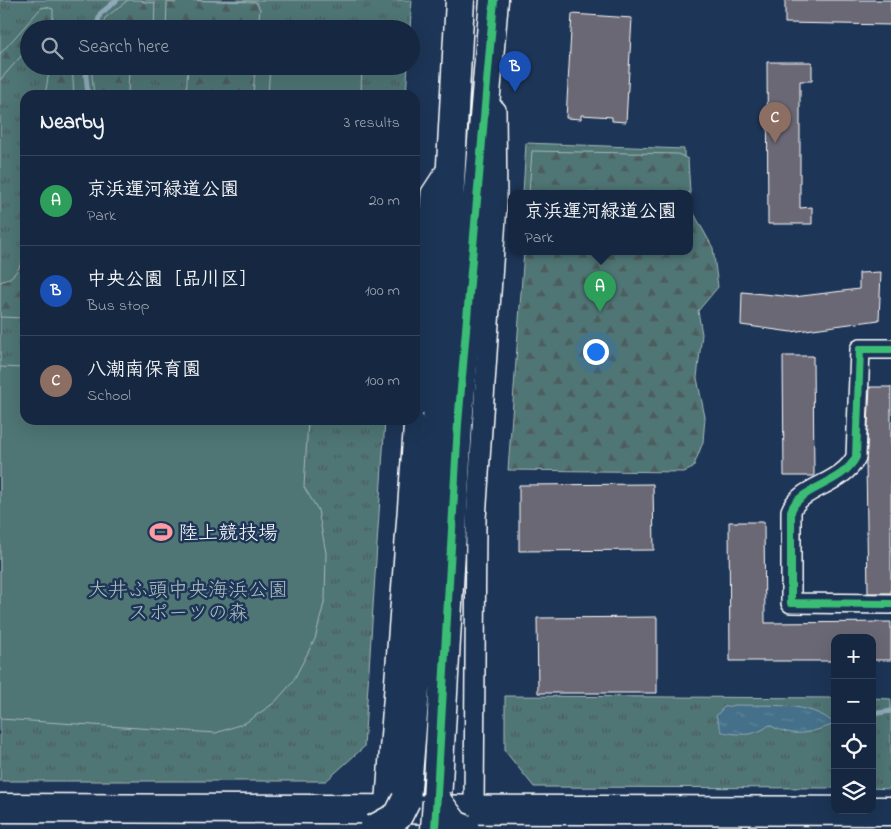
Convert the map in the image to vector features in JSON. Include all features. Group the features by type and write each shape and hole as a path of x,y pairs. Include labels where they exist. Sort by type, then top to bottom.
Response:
{"main road":[{"path":"404,829 389,813 431,419 452,160 460,0"},
{"path":"433,829 437,801 431,419 491,47 494,0"},
{"path":"437,801 455,825 470,818"},
{"path":"0,808 389,813 470,818 891,811"}],"street":[{"path":"470,818 476,519 496,203 496,73 491,47"},
{"path":"891,349 860,349 856,457 851,467 838,477 799,498 791,511 790,603 891,604"}],"green space":[{"name":"陸上競技場","path":"0,0 412,0 411,20 20,20 20,75 407,75 406,90 20,90 20,425 385,425 364,747 326,781 0,781"},
{"path":"128,0 142,0 143,2 155,3 154,20 104,20"},
{"path":"177,0 256,2 260,9 259,20 166,20 167,2 175,3"},
{"path":"41,8 53,9 53,20 30,20"},
{"path":"20,32 20,57 0,80 0,54"},
{"path":"48,75 73,75 74,90 46,90"},
{"path":"92,75 129,75 128,90 93,90"},
{"path":"187,75 254,75 253,90 186,90"},
{"path":"269,75 362,75 361,90 268,90"},
{"path":"526,143 684,149 685,190 523,190"},
{"path":"532,151 678,154 688,159 690,190 529,190"},
{"path":"693,212 713,248 718,287 698,311 702,334 697,378 705,417 703,442 693,468 684,472 508,470 524,255 693,255"},
{"path":"20,266 20,318 0,317 0,282 10,278"},
{"name":"陸上競技場","path":"0,367 20,368 20,425 308,425 304,487 318,510 326,553 325,599 315,639 292,683 274,703 245,723 216,733 0,719"},
{"path":"505,696 831,698 831,788 534,787 505,751"},
{"path":"876,698 891,699 891,789 876,788"}],"water":[{"path":"736,705 775,705 801,708 825,717 831,721 831,725 802,733 787,732 769,725 753,733 722,732 716,716 724,707"}],"building":[{"path":"785,0 891,0 891,25 785,23"},
{"path":"572,14 632,18 626,122 612,121 612,117 581,115 581,119 566,118"},
{"path":"767,62 812,62 812,81 800,81 800,208 812,207 812,224 768,224"},
{"path":"881,272 879,320 791,332 741,325 742,292 794,297 859,289 859,273"},
{"path":"783,356 813,356 814,476 784,476"},
{"path":"870,387 891,387 891,593 868,593 866,462"},
{"path":"653,484 654,550 519,551 519,485"},
{"path":"729,522 764,522 765,623 891,622 891,660 876,660 876,634 831,634 831,661 730,661"},
{"path":"657,617 657,693 538,693 537,618"}],"waterway":[{"path":"98,20 100,14 117,0"},
{"path":"86,75 87,90"},
{"path":"876,713 891,711"}],"cycle path":[{"path":"435,829 458,424 494,0"},
{"path":"891,349 860,349 856,457 841,474 803,496 791,511 791,603 891,604"}],"place":[{"name":"中央公園［品川区］","path":"515,92"},
{"name":"八潮南保育園","path":"775,143"},
{"name":"京浜運河緑道公園","path":"600,312"},
{"name":"陸上競技場","path":"161,532"}],"park label":[{"name":"大井ふ頭中央海浜公園 スポーツの森","path":"188,600"}]}
